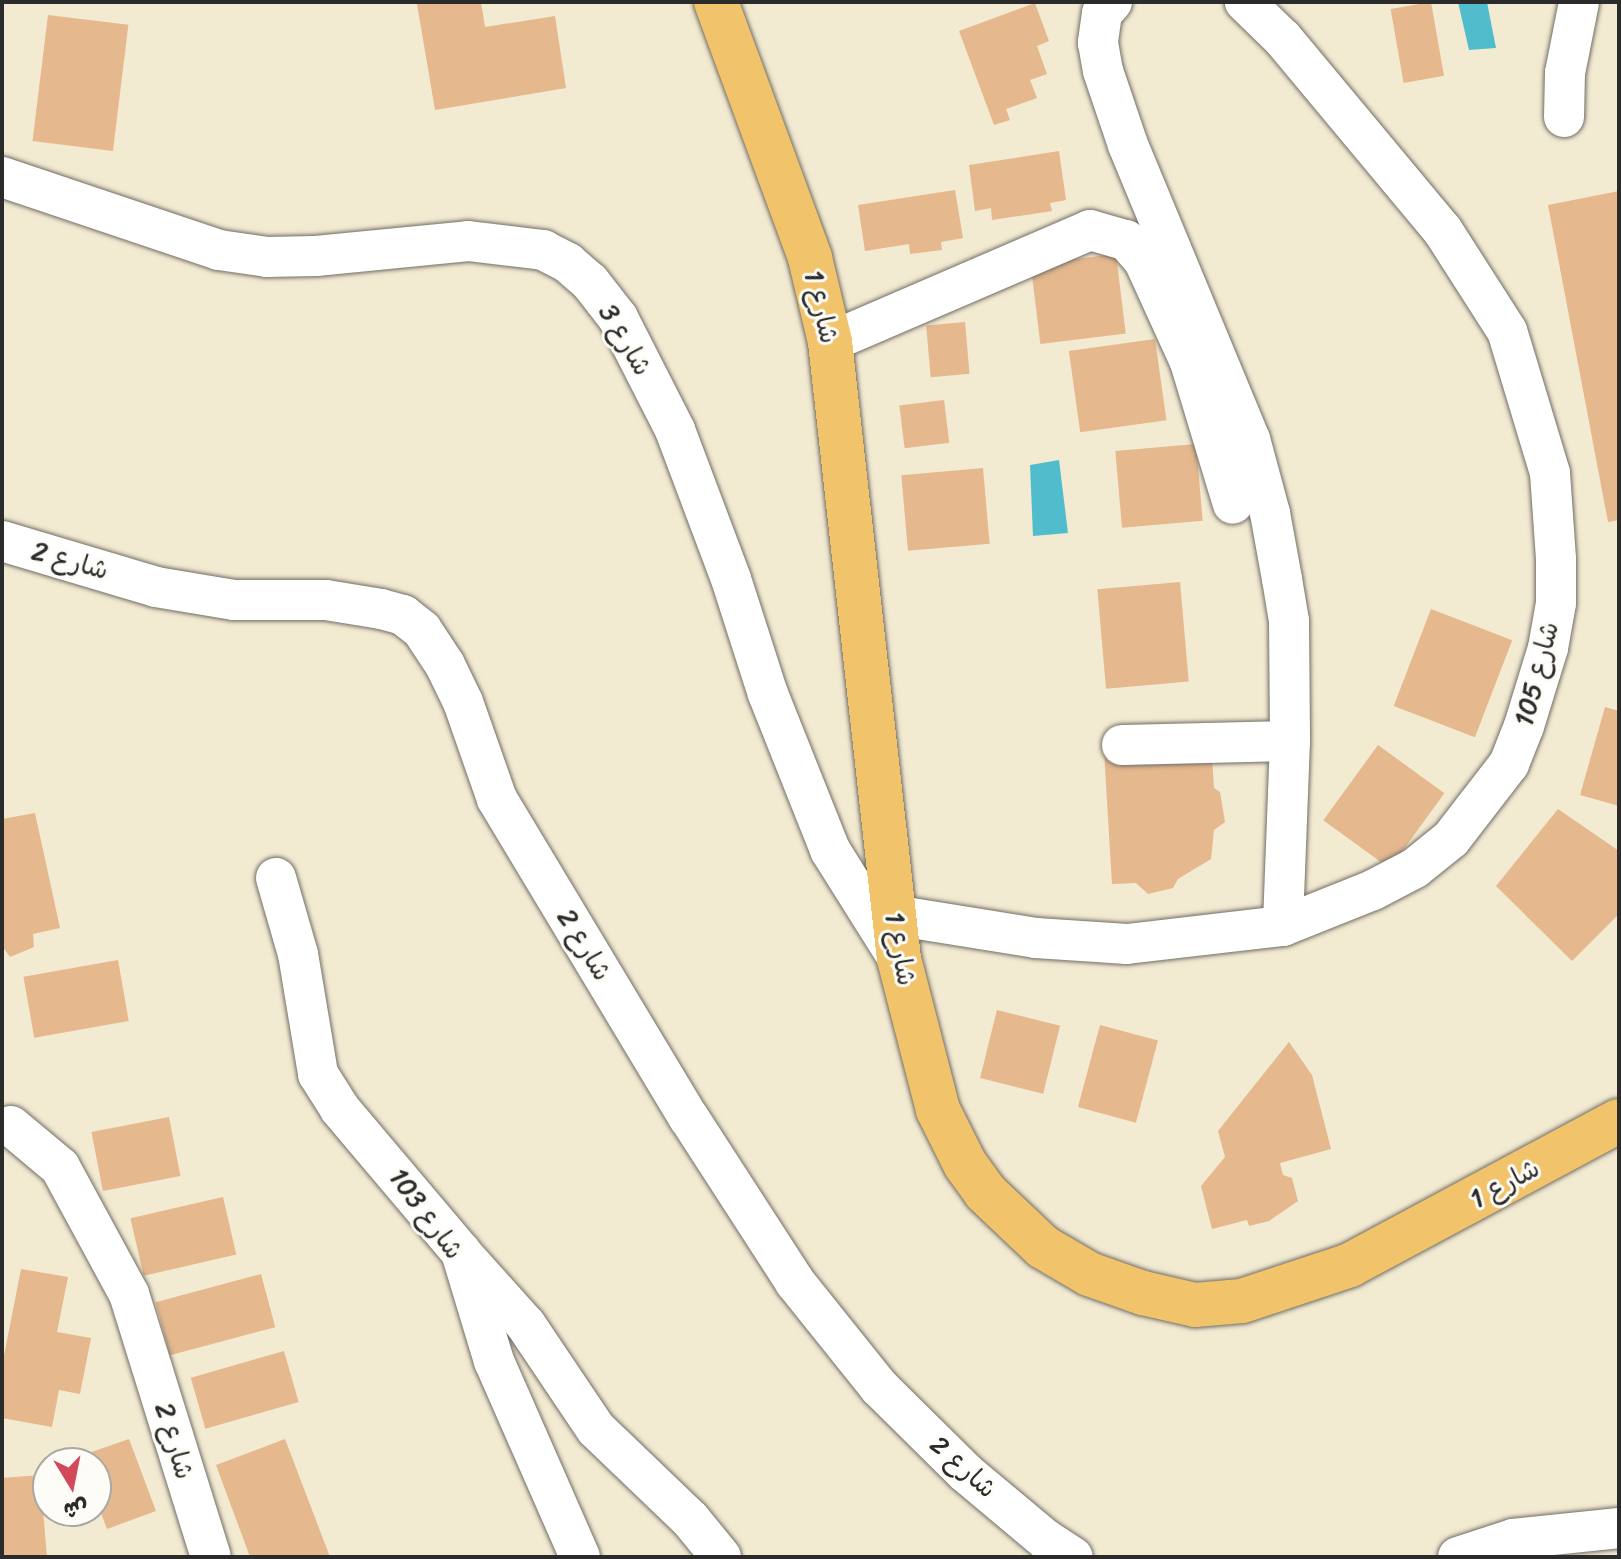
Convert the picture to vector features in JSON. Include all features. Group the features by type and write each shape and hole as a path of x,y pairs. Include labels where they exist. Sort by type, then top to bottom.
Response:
{"main road":[{"name":"شارع 1","path":"716,2 810,258 830,342 899,959 938,1110 965,1164 985,1192 1043,1247 1089,1274 1143,1293 1195,1305 1242,1301 1350,1265 1619,1121"}],"street":[{"path":"1112,2 1102,13 1098,43 1103,71 1128,145 1250,439 1270,513 1289,621 1290,741 1283,926"},
{"name":"شارع 105","path":"893,915 1036,938 1127,944 1283,926 1333,908 1415,868 1451,839 1509,764 1528,713 1550,633 1556,603 1556,559 1550,473 1507,331 1443,231 1282,38 1245,2"},
{"path":"1564,117 1565,73 1579,2"},
{"name":"شارع 3","path":"2,177 219,250 267,257 316,256 468,241 543,250 568,263 590,282 618,318 675,430 731,579 768,694 830,850 899,959"},
{"path":"830,342 1090,230 1109,233 1126,240 1144,261 1166,307 1190,362 1233,504"},
{"name":"شارع 2","path":"2,541 156,587 234,600 326,600 403,615 422,630 445,665 463,702 497,799 689,1118 795,1282 879,1387 966,1473 1045,1539 1073,1557"},
{"path":"1122,745 1290,741"},
{"name":"شارع 103","path":"276,878 298,954 313,1061 326,1091 461,1252 494,1361 580,1557"},
{"name":"شارع 2","path":"5,1128 60,1167 129,1294 211,1557"},
{"path":"461,1252 526,1325 596,1429 690,1519 721,1557"},
{"path":"1458,1557 1513,1539 1619,1528"}],"water":[{"path":"1458,2 1487,2 1496,48 1469,50"},
{"path":"1059,460 1068,533 1033,536 1030,465"}],"building":[{"path":"481,2 485,27 555,16 566,88 435,110 417,4"},
{"path":"1431,2 1444,76 1404,83 1391,9"},
{"path":"1035,3 1049,41 1037,46 1047,74 1030,80 1037,98 1006,109 1010,120 994,125 959,31"},
{"path":"48,15 128,25 113,151 33,141"},
{"path":"1059,151 1066,200 1050,203 1052,211 992,220 991,208 975,211 969,165"},
{"path":"955,190 963,238 941,242 942,250 910,254 909,244 865,251 858,205"},
{"path":"1619,191 1619,520 1608,522 1548,205"},
{"path":"1116,254 1126,333 1040,344 1031,264"},
{"path":"965,322 970,374 931,377 926,325"},
{"path":"1155,339 1166,420 1080,432 1069,351"},
{"path":"944,400 949,443 905,448 899,405"},
{"path":"1196,444 1203,521 1122,528 1115,451"},
{"path":"983,468 990,544 908,551 901,475"},
{"path":"1180,582 1189,682 1106,689 1097,589"},
{"path":"1431,609 1512,640 1475,737 1394,706"},
{"path":"1605,707 1619,711 1619,806 1580,795"},
{"path":"1211,744 1214,788 1220,792 1225,822 1214,830 1211,859 1178,879 1173,888 1148,894 1136,883 1112,884 1104,751"},
{"path":"1378,745 1444,793 1390,868 1323,820"},
{"path":"1558,809 1619,851 1619,914 1572,961 1496,886"},
{"path":"35,813 60,928 33,934 34,947 10,957 2,946 2,819"},
{"path":"118,960 129,1021 34,1038 23,977"},
{"path":"997,1010 1060,1026 1043,1094 980,1078"},
{"path":"1100,1025 1158,1041 1136,1123 1078,1107"},
{"path":"1289,1042 1312,1075 1331,1149 1280,1163 1283,1175 1292,1178 1298,1201 1269,1221 1249,1226 1247,1220 1212,1229 1201,1186 1225,1157 1218,1131"},
{"path":"169,1117 180,1176 103,1191 91,1132"},
{"path":"223,1197 236,1254 144,1276 130,1218"},
{"path":"21,1269 68,1277 57,1332 91,1338 80,1394 59,1390 52,1427 2,1418 2,1366"},
{"path":"261,1274 275,1327 170,1355 156,1302"},
{"path":"284,1351 299,1402 205,1429 191,1378"},
{"path":"129,1439 156,1511 107,1529 112,1527 112,1447 106,1447"},
{"path":"285,1439 330,1557 250,1557 216,1465"},
{"path":"32,1476 32,1527 44,1527 47,1557 2,1557 2,1478"}]}
